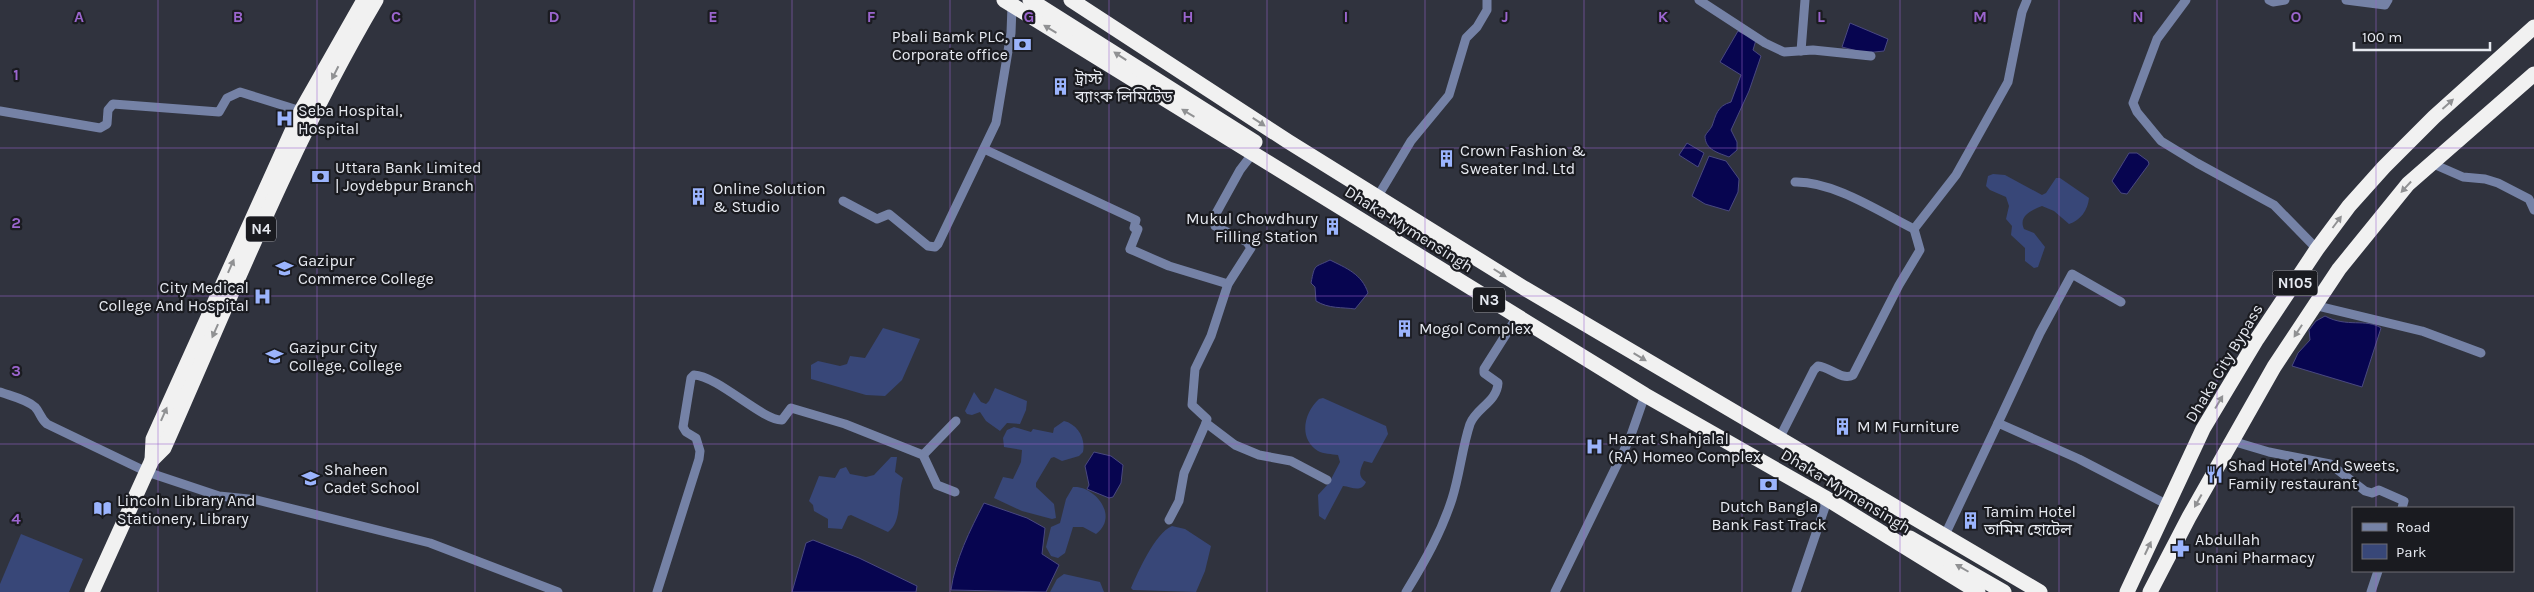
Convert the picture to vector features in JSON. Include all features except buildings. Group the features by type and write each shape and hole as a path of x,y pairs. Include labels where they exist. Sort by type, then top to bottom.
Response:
{"highway":[{"name":"N4","path":"150,466 153,439 301,111 364,0"},
{"name":"N4","path":"92,592 150,466 164,448 295,152 346,52 376,0"},
{"path":"1030,0 1400,234 1660,392 1811,478 1890,527 2004,592"},
{"name":"Dhaka-Mymensingh","path":"1071,0 1524,288 2040,592"},
{"name":"Dhaka-Mymensingh","path":"1008,3 1644,395 1824,497 1978,592"},
{"name":"Dhaka City Bypass","path":"2127,592 2203,429 2257,339 2317,249 2349,206 2384,167 2434,117 2534,27"},
{"name":"N105","path":"2150,592 2274,367 2314,305 2373,225 2408,184 2534,74"}],"street":[{"path":"1378,196 1411,141 1450,95 1466,38 1477,27 1487,10 1488,0"},
{"path":"1699,0 1765,43 1784,52 1813,50 1871,56"},
{"path":"1801,51 1805,0"},
{"path":"1914,229 1956,175 2008,82 2022,12 2027,0"},
{"path":"2186,0 2157,39 2134,103 2137,112 2161,141 2274,205 2317,249"},
{"path":"2268,0 2273,2 2285,0"},
{"path":"2346,0 2385,5 2388,0"},
{"path":"843,201 877,220 889,214 928,246 935,247 938,244 996,123 1011,33 1008,3"},
{"path":"0,111 100,128 107,124 108,110 113,104 219,112 227,98 240,92 301,111"},
{"path":"984,150 1136,220 1134,228 1138,229 1130,249 1169,266 1228,284"},
{"path":"1169,520 1179,501 1184,473 1207,419 1192,405 1195,369 1211,336 1228,284 1251,248 1248,242 1215,226 1214,217 1240,170 1253,153"},
{"path":"2431,163 2463,177 2485,179 2498,184 2529,199 2534,210"},
{"path":"1779,439 1814,370 1818,366 1825,367 1844,376 1853,375 1899,285 1920,250 1914,229 1850,197 1807,182 1795,182"},
{"path":"1944,537 2037,340 2072,274 2121,302"},
{"path":"2314,305 2422,331 2481,353"},
{"path":"1406,592 1437,541 1453,496 1471,422 1476,413 1486,405 1498,389 1498,383 1484,373 1484,369 1517,317"},
{"path":"657,592 699,459 700,451 696,438 686,432 683,426 691,378 694,375 748,402 772,418 782,420 791,408 845,424 924,455 937,485 955,492"},
{"path":"0,392 30,404 38,410 40,418 47,424 219,496 257,500 430,543 558,592"},
{"path":"1555,592 1630,438 1644,395"},
{"path":"924,455 956,421"},
{"path":"1206,423 1236,445 1259,455 1291,461 1327,480"},
{"path":"1998,423 2078,459 2168,505"},
{"path":"2232,442 2269,452 2330,464 2365,491 2372,493 2379,490 2404,501 2402,507"},
{"path":"1796,592 1825,507 1824,497"},
{"path":"2371,592 2378,572"}],"green space":[{"path":"1993,174 2005,175 2042,195 2046,193 2056,178 2060,178 2089,198 2083,214 2069,224 2054,211 2042,206 2024,217 2024,229 2034,233 2045,247 2038,267 2034,268 2025,261 2025,248 2011,235 2012,226 2006,219 2009,206 2006,197 1990,190 1986,186 1988,176"},
{"path":"883,328 920,339 902,380 885,396 866,395 811,379 811,365 818,361 840,366 847,364 850,356 865,358"},
{"path":"995,388 1027,401 1026,410 1020,424 1007,423 1000,431 986,421 980,412 972,415 967,414 965,411 974,392 981,402 986,404"},
{"path":"1323,398 1386,426 1388,434 1372,463 1364,461 1361,467 1361,477 1366,482 1364,485 1359,488 1343,486 1325,520 1319,516 1318,495 1329,483 1340,462 1338,455 1320,452 1312,446 1306,433 1305,425 1314,405 1319,399"},
{"path":"1064,421 1073,425 1080,432 1084,447 1083,452 1079,456 1062,461 1054,457 1051,458 1036,483 1036,487 1054,504 1056,518 1052,519 1022,511 994,498 1003,477 1013,479 1021,462 1022,450 1004,447 1003,438 1007,430 1014,427 1031,432 1033,429 1053,433 1054,428"},
{"path":"891,457 897,457 895,472 903,478 898,514 893,527 888,532 851,515 848,516 842,529 828,528 828,519 814,511 813,505 809,501 819,476 835,478 840,469 846,467 850,474 866,477 874,475"},
{"path":"1073,487 1089,491 1096,496 1105,511 1105,519 1103,527 1096,534 1083,527 1073,527 1065,553 1058,558 1051,556 1046,547 1051,527 1060,523 1066,499"},
{"path":"1172,526 1185,529 1211,546 1205,571 1196,592 1133,590 1131,588 1153,544 1159,536"},
{"path":"21,534 83,559 69,592 0,592 0,584"},
{"path":"1064,574 1100,582 1104,592 1050,592 1057,579"}],"shaded area":[{"path":"1850,23 1888,39 1884,51 1865,53 1842,47"},
{"path":"1738,31 1756,40 1753,50 1761,56 1749,91 1731,130 1737,142 1737,150 1729,157 1710,148 1707,145 1705,136 1720,108 1731,102 1741,75 1720,62"},
{"path":"1687,143 1704,153 1698,167 1679,155"},
{"path":"2129,153 2137,153 2148,161 2149,164 2127,194 2121,193 2112,181"},
{"path":"1709,156 1726,161 1739,179 1738,192 1729,211 1705,204 1692,196"},
{"path":"1330,260 1353,272 1365,286 1368,293 1355,309 1331,307 1316,301 1315,287 1311,283 1313,272 1316,267"},
{"path":"2325,316 2341,322 2369,324 2381,328 2362,387 2292,366 2298,353 2310,340 2309,330 2316,321"},
{"path":"1094,452 1111,456 1123,465 1121,483 1113,497 1109,498 1087,489 1089,485 1085,466"},
{"path":"984,503 1027,518 1045,528 1042,554 1059,565 1046,592 951,590 968,534"},
{"path":"813,540 859,558 917,586 916,592 792,592 806,543"}],"place":[{"name":"Pbali Bamk PLC, Corporate office","path":"1022,45"},
{"name":"ট্রাস্ট ব্যাংক লিমিটেড","path":"1061,87"},
{"name":"Seba Hospital, Hospital","path":"284,119"},
{"name":"Crown Fashion & Sweater Ind. Ltd","path":"1446,159"},
{"name":"Uttara Bank Limited | Joydebpur Branch","path":"321,176"},
{"name":"Online Solution & Studio","path":"699,197"},
{"name":"Mukul Chowdhury Filling Station","path":"1332,227"},
{"name":"Gazipur Commerce College","path":"284,269"},
{"name":"City Medical College And Hospital","path":"263,296"},
{"name":"Mogol Complex","path":"1405,328"},
{"name":"Gazipur City College, College","path":"275,356"},
{"name":"M M Furniture","path":"1843,426"},
{"name":"Hazrat Shahjalal (RA) Homeo Complex","path":"1594,447"},
{"name":"Shad Hotel And Sweets, Family restaurant","path":"2214,474"},
{"name":"Shaheen Cadet School","path":"310,478"},
{"name":"Dutch Bangla Bank Fast Track","path":"1769,485"},
{"name":"Lincoln Library And Stationery, Library","path":"103,509"},
{"name":"Tamim Hotel তামিম হোটেল","path":"1970,520"},
{"name":"Abdullah Unani Pharmacy","path":"2181,548"}]}
